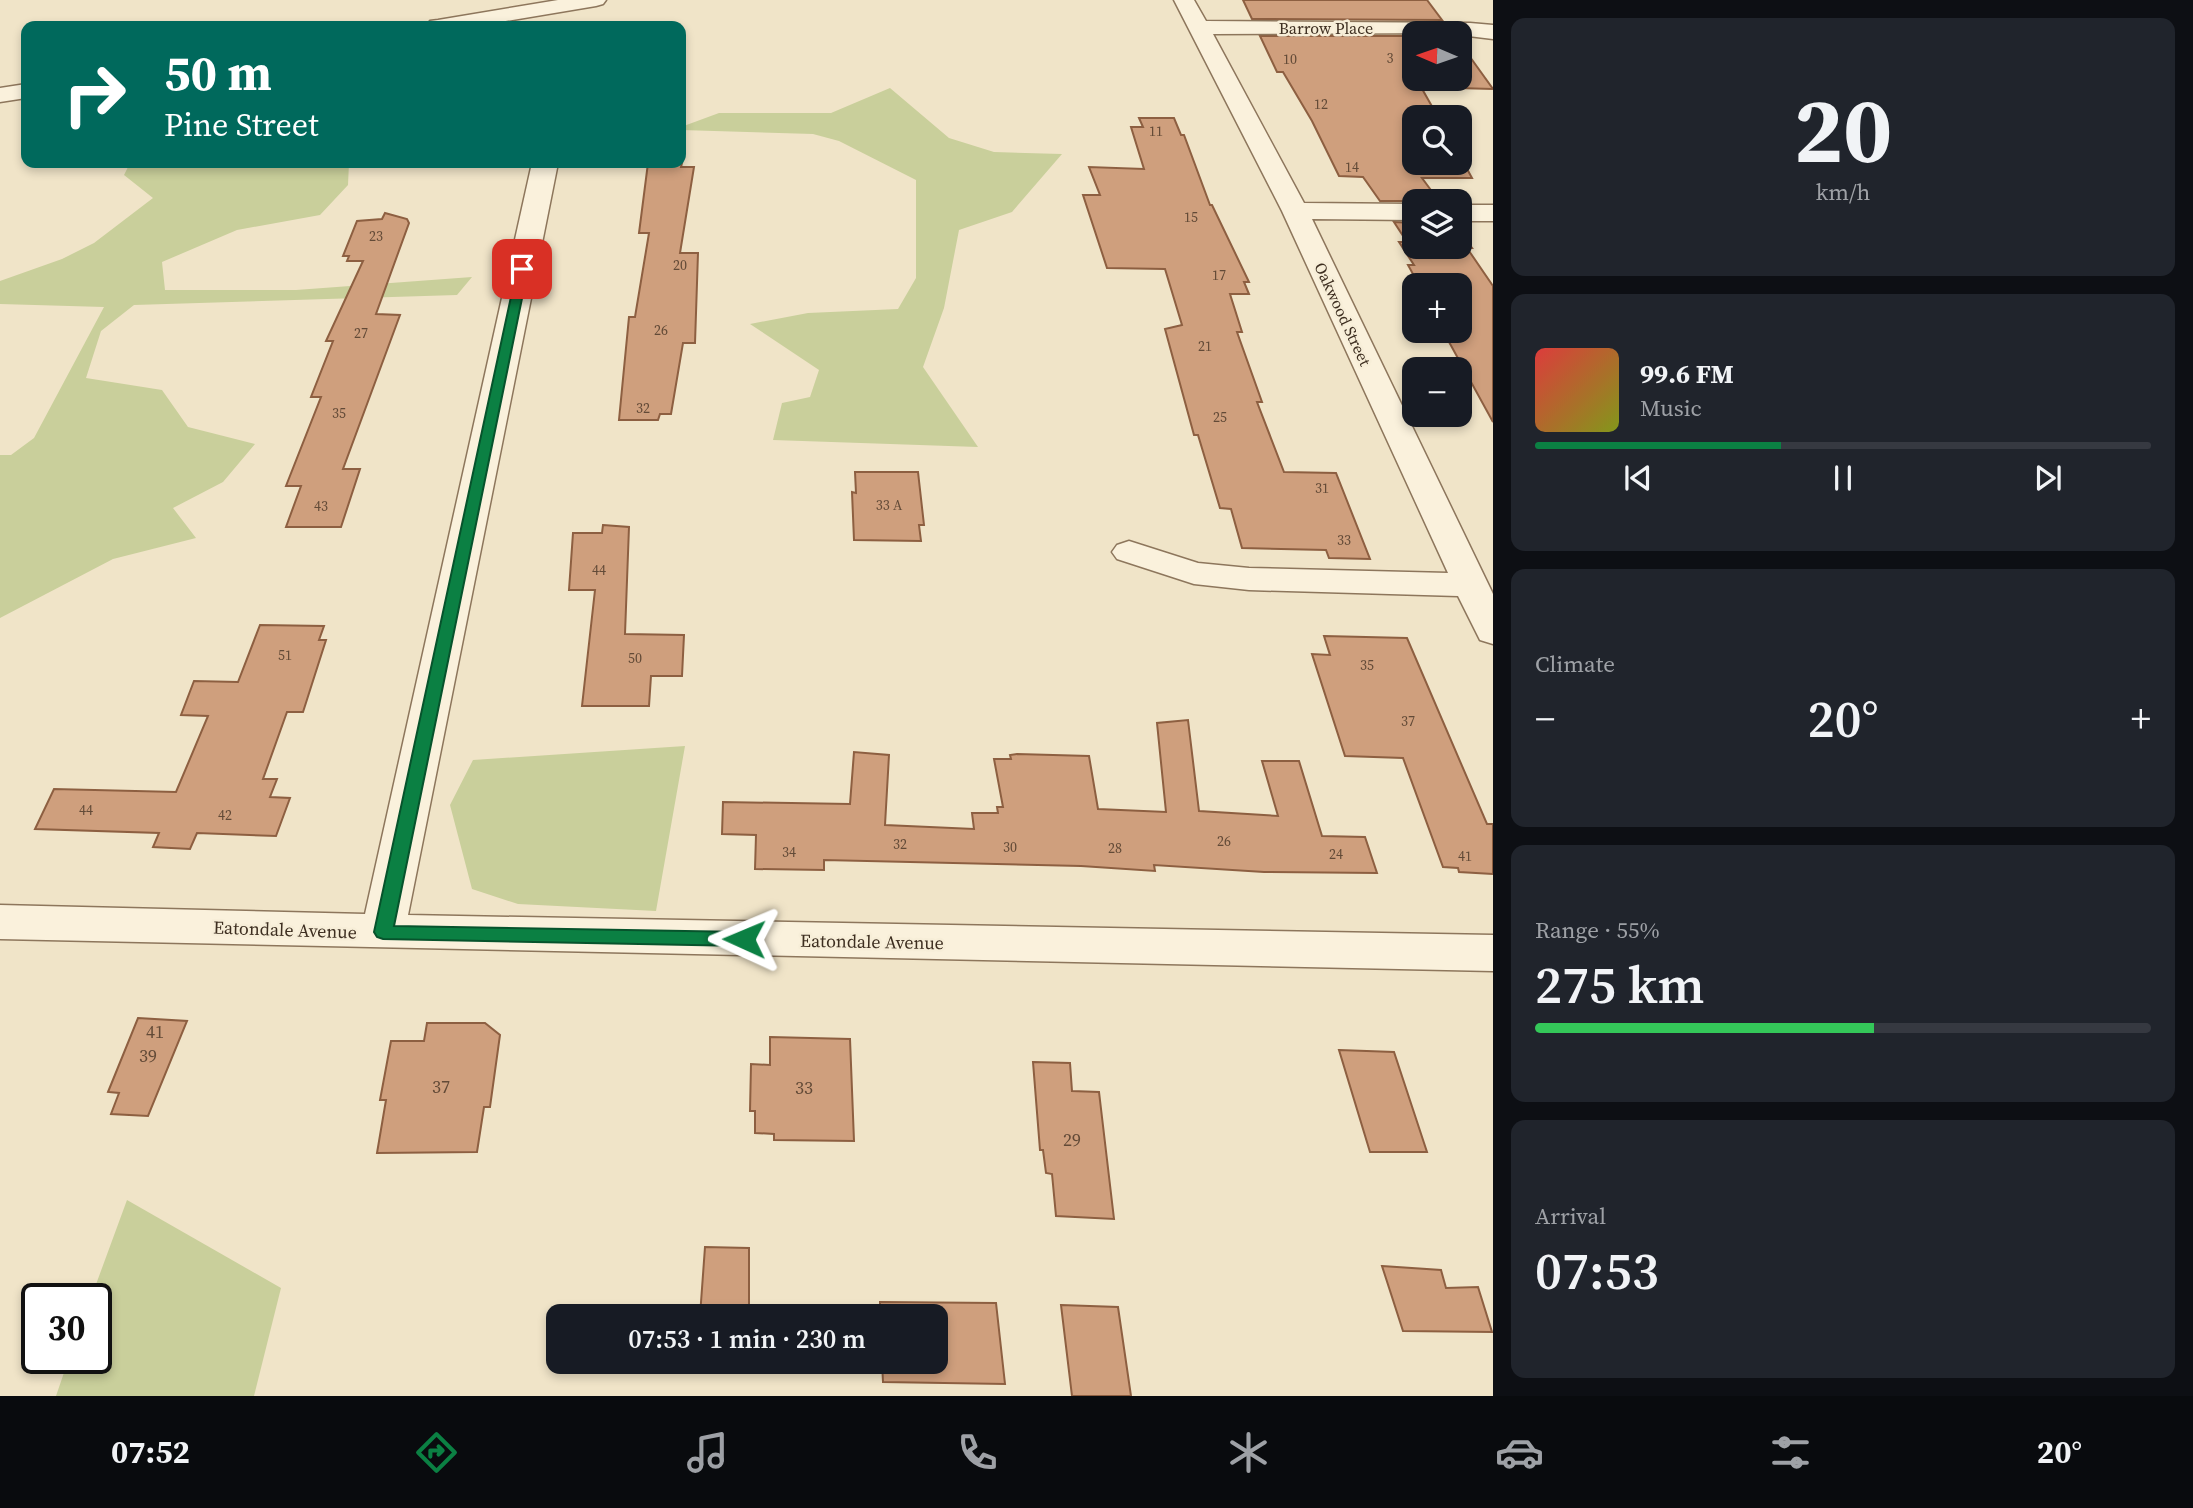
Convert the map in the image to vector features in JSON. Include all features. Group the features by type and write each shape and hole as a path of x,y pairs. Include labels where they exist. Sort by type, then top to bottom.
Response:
{"street":[{"name":"Oakwood Street","path":"1184,0 1295,211 1493,632"},
{"path":"468,21 587,1"},
{"path":"576,21 587,1"},
{"name":"Barrow Place","path":"1200,27 1470,29 1493,32"},
{"path":"0,95 21,92"},
{"path":"383,932 544,168"},
{"path":"1295,211 1402,212"},
{"path":"1472,213 1493,213"},
{"path":"1129,552 1194,573 1249,579 1471,585"},
{"name":"Eatondale Avenue","path":"0,922 1493,953"}],"green space":[{"path":"890,88 949,138 994,152 1062,154 1012,212 959,230 944,308 923,367 978,447 773,440 782,403 810,397 819,370 750,324 808,313 898,309 916,278 916,180 839,141 813,134 686,130 686,125 719,113 831,113"},
{"path":"128,168 349,168 348,185 320,215 237,230 162,262 165,290 296,290 472,277 457,295 134,305 101,331 86,378 162,390 188,427 255,444 223,482 173,508 196,538 113,559 0,618 0,455 11,455 34,438 104,307 0,304 0,281 62,259 94,243 153,198 124,175"},
{"path":"685,746 656,911 518,904 472,889 450,805 473,760"},
{"path":"127,1200 281,1288 254,1396 56,1396 64,1374 112,1374 112,1283 97,1283"}],"building":[{"path":"1243,0 1427,0 1442,20 1252,19"},
{"path":"1260,36 1402,36 1402,91 1423,91 1431,105 1402,105 1402,175 1470,175 1472,178 1422,178 1430,189 1402,189 1402,201 1380,201 1363,177 1339,176 1312,121 1283,72 1277,72"},
{"path":"1472,60 1493,89 1472,88"},
{"path":"1139,118 1174,118 1181,135 1184,135 1210,205 1249,282 1244,282 1249,294 1230,294 1242,332 1237,332 1262,402 1257,402 1284,472 1336,473 1370,559 1329,558 1326,550 1242,548 1231,509 1220,508 1198,435 1194,435 1165,329 1182,325 1165,269 1107,268 1083,195 1100,195 1089,167 1144,169 1131,127 1143,127"},
{"path":"694,167 680,253 698,253 695,343 683,343 671,414 660,414 658,420 619,420 629,317 635,317 649,233 639,233 647,168"},
{"path":"385,213 407,219 409,223 376,314 400,315 343,469 360,469 341,527 286,527 301,486 286,486 321,397 311,397 333,341 326,341 363,261 347,261 349,256 343,256 357,221 382,219"},
{"path":"1394,222 1402,222 1402,234"},
{"path":"1472,255 1493,286 1493,422 1472,384 1472,357 1457,357 1450,343 1472,343 1472,273 1412,273 1408,265 1414,265 1410,259 1472,259"},
{"path":"855,472 918,472 924,525 919,525 921,541 854,540 852,492 856,493"},
{"path":"603,525 629,527 625,634 684,635 682,676 651,676 649,706 582,706 595,590 569,590 573,533 602,533"},
{"path":"260,625 324,626 319,640 326,640 303,712 287,712 263,779 277,779 270,797 290,798 276,836 197,833 190,849 153,847 159,833 35,829 54,789 176,792 208,716 181,715 194,681 238,682"},
{"path":"1324,636 1407,638 1487,824 1493,824 1493,874 1459,872 1458,868 1443,867 1403,758 1345,756 1312,654 1330,655"},
{"path":"1188,720 1199,811 1278,816 1262,761 1299,761 1322,836 1365,837 1377,873 1264,872 1154,865 1155,871 1081,866 824,860 824,870 755,869 756,835 722,834 723,802 850,804 854,752 889,755 885,825 974,829 972,813 998,813 997,807 1003,807 994,759 1011,759 1010,755 1017,754 1089,756 1098,809 1166,812 1157,723"},
{"path":"138,1018 187,1021 148,1116 111,1114 119,1093 108,1092"},
{"path":"427,1023 485,1023 500,1035 490,1107 484,1107 477,1152 377,1153 386,1100 380,1100 391,1041 424,1041"},
{"path":"770,1037 850,1039 854,1141 774,1140 774,1134 755,1133 755,1111 750,1111 751,1064 770,1065"},
{"path":"1339,1050 1394,1052 1427,1152 1370,1152"},
{"path":"1033,1062 1070,1063 1072,1091 1099,1092 1114,1219 1056,1216 1052,1174 1046,1173 1043,1150 1040,1150"},
{"path":"705,1247 749,1248 749,1304 701,1304"},
{"path":"1382,1266 1441,1270 1446,1288 1478,1287 1492,1332 1403,1331"},
{"path":"996,1303 1005,1384 883,1382 883,1374 948,1374 948,1304 880,1304"},
{"path":"1061,1305 1118,1307 1131,1396 1072,1396"}],"route":[{"path":"522,269 383,932 744,939"}]}
